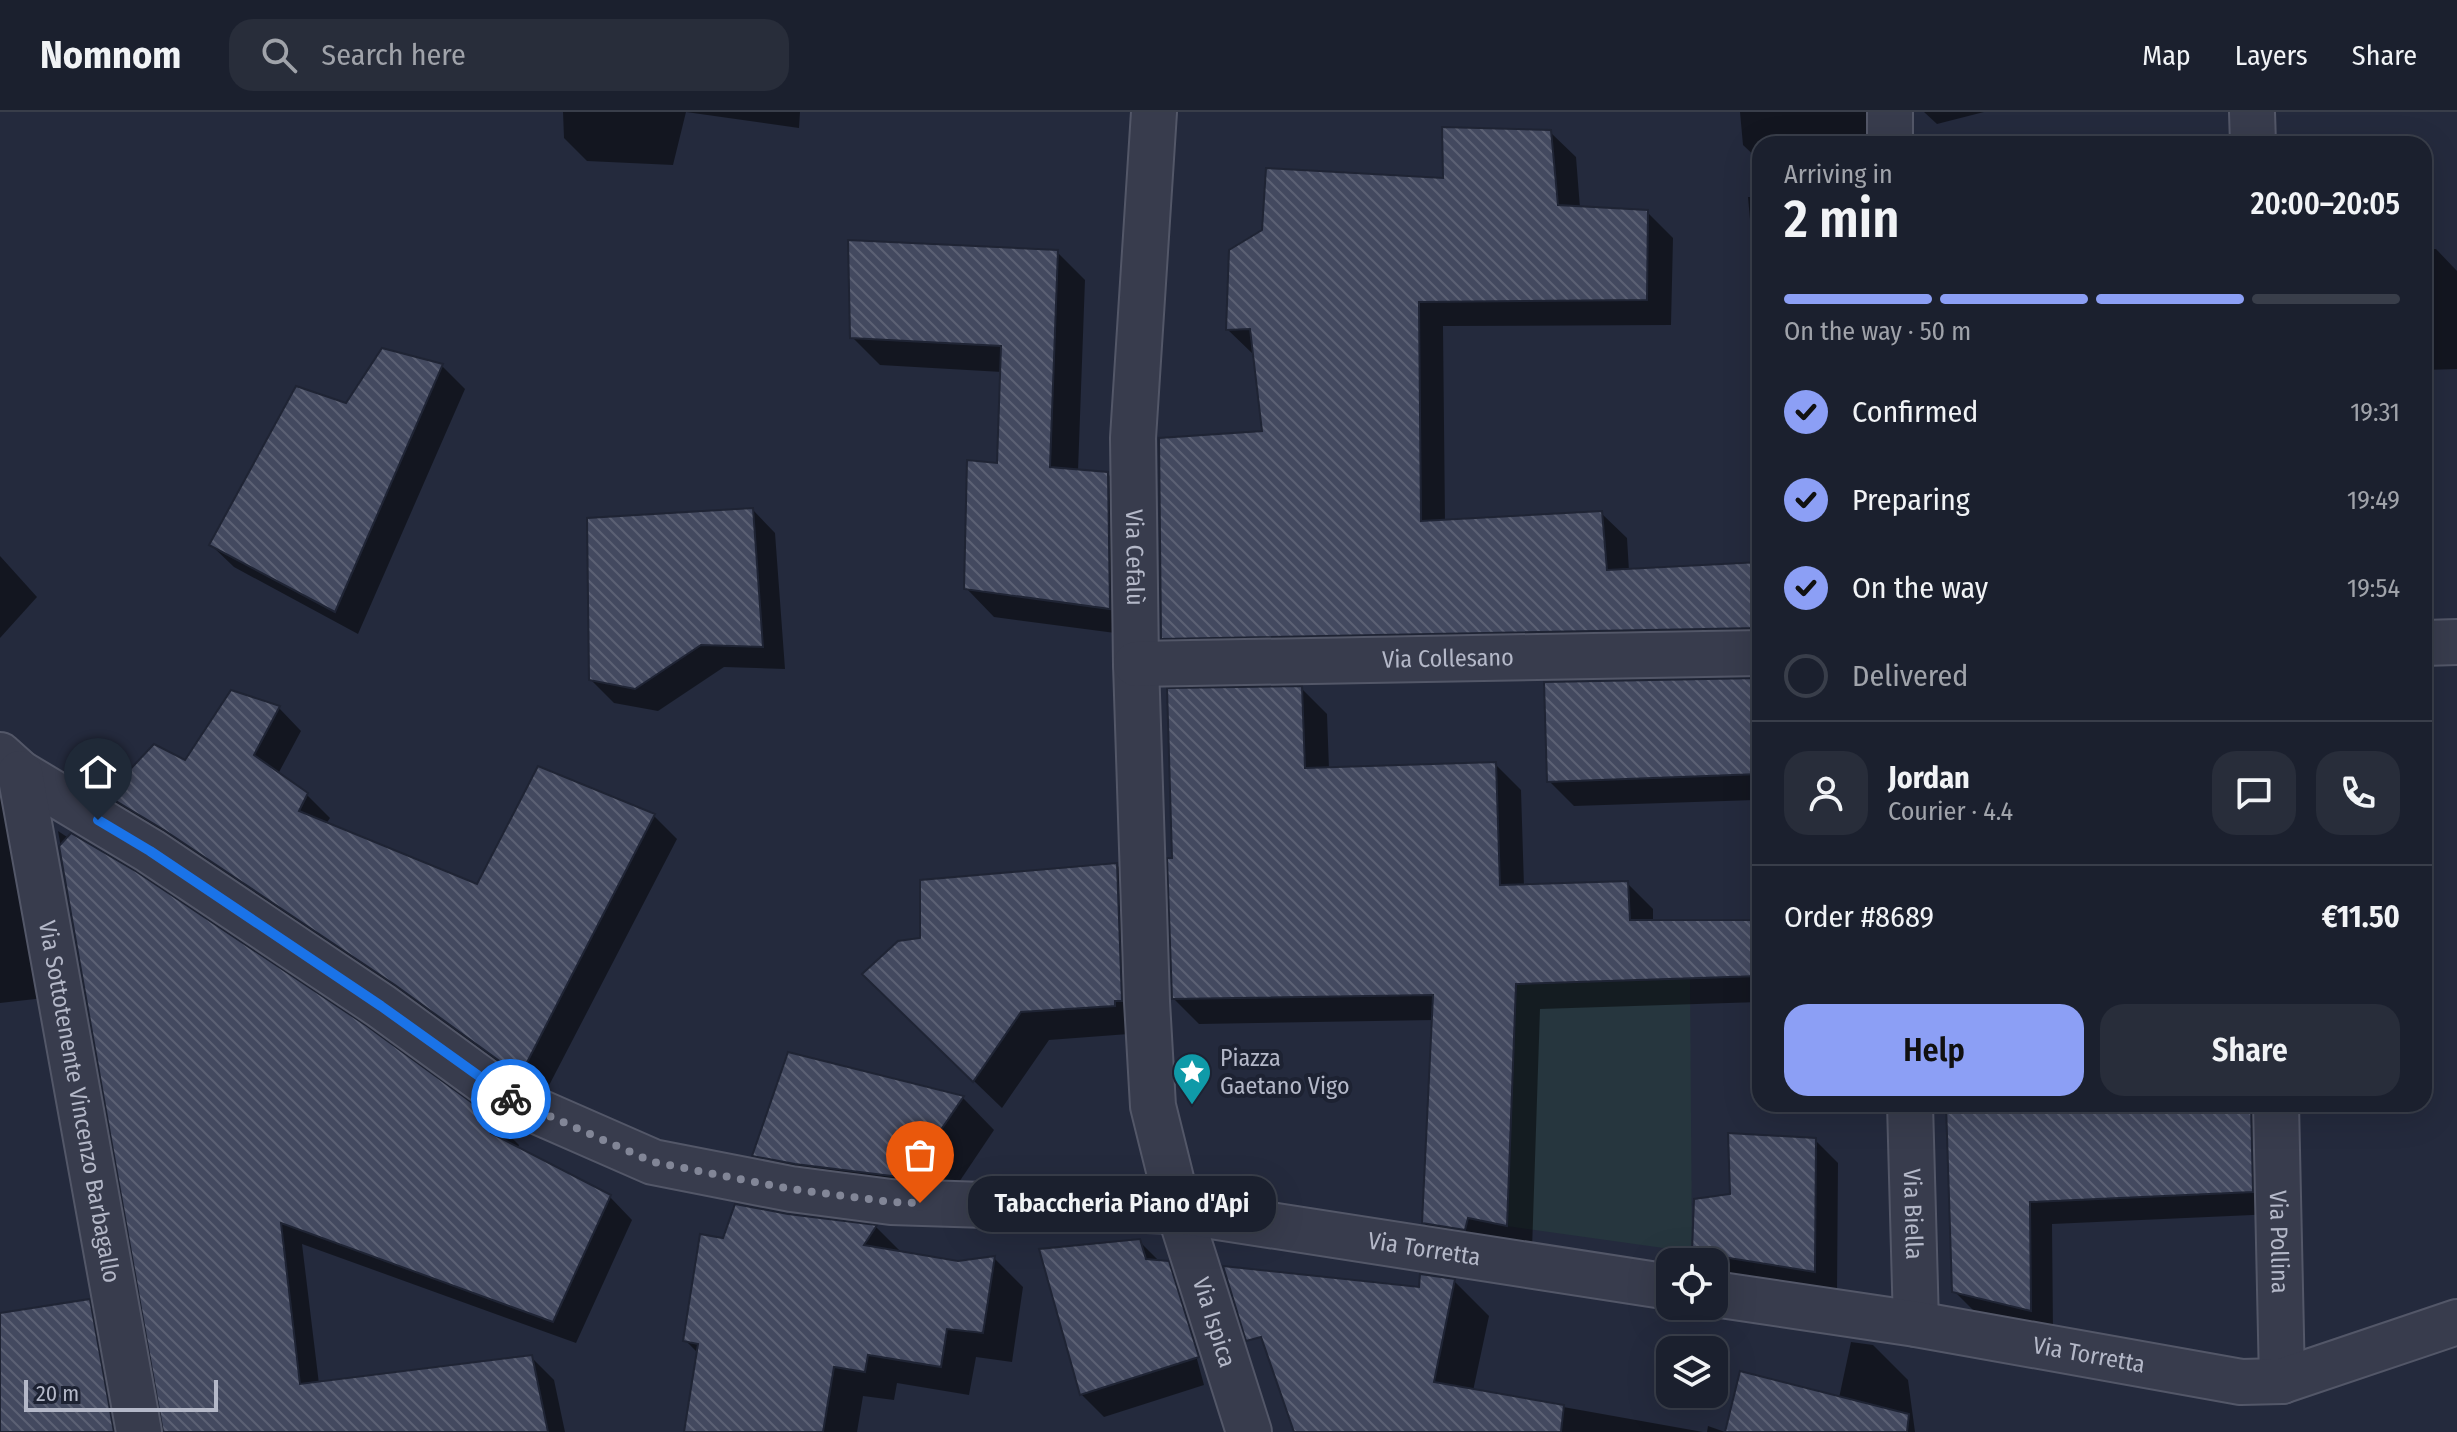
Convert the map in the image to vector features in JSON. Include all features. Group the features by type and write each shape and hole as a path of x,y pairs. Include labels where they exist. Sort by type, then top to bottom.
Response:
{"street":[{"name":"Via Cefalù","path":"1147,1002 1136,664 1133,438 1154,112"},
{"path":"1890,112 1890,136"},
{"path":"2252,112 2253,136"},
{"path":"2432,643 2457,642"},
{"name":"Via Collesano","path":"1136,664 1752,653"},
{"name":"Via Sottotenente Vincenzo Barbagallo","path":"10,764 150,851 381,1006 507,1098 653,1162 791,1189 891,1202 1179,1211"},
{"name":"Via Sottotenente Vincenzo Barbagallo","path":"10,764 139,1432"},
{"name":"Via Ispica","path":"1147,1002 1153,1106 1179,1211 1249,1432"},
{"name":"Via Biella","path":"1910,1112 1916,1324"},
{"name":"Via Pollina","path":"2276,1112 2282,1381"},
{"name":"Via Torretta","path":"1179,1211 1656,1285"},
{"name":"Via Torretta","path":"1728,1296 1916,1324 2241,1382 2282,1381 2457,1322"}],"shaded area":[{"path":"1690,979 1692,1248 1664,1248 1507,1226 1516,984"}],"building":[{"path":"1442,127 1551,130 1558,205 1648,210 1647,300 1419,302 1421,521 1602,511 1607,570 1752,562 1752,628 1161,639 1159,438 1262,431 1250,329 1226,330 1229,250 1262,230 1266,168 1443,178"},
{"path":"848,240 1058,250 1050,467 1108,472 1110,609 964,589 967,460 997,463 1001,346 850,338"},
{"path":"382,348 443,364 335,612 209,545 296,386 346,403"},
{"path":"753,508 763,647 701,645 635,689 589,680 587,518"},
{"path":"1752,678 1752,774 1547,782 1544,682"},
{"path":"1302,686 1305,768 1496,762 1500,885 1628,881 1630,920 1752,920 1752,976 1516,984 1507,1226 1468,1218 1465,1230 1422,1223 1433,995 1172,999 1167,858 1172,858 1167,688"},
{"path":"231,690 280,706 254,755 308,793 299,811 477,884 538,766 655,814 520,1076 395,985 164,830 106,795 154,744 185,760"},
{"path":"71,833 137,872 367,1026 497,1121 491,1133 611,1195 553,1322 281,1223 300,1384 532,1355 548,1432 163,1432 59,846"},
{"path":"1117,863 1122,1001 1115,1001 1115,1006 1021,1012 973,1082 862,974 898,941 920,938 920,880"},
{"path":"788,1052 964,1096 908,1178 752,1156"},
{"path":"1946,1112 2251,1112 2253,1192 2030,1202 2031,1311 1952,1292"},
{"path":"1728,1133 1816,1138 1815,1272 1728,1258 1728,1248 1692,1248 1694,1199 1730,1194"},
{"path":"735,1204 877,1225 864,1245 958,1261 995,1256 983,1333 947,1329 941,1367 868,1355 865,1372 834,1367 823,1432 684,1432 698,1344 683,1341 700,1234 723,1238"},
{"path":"1140,1239 1146,1259 1169,1261 1199,1357 1080,1395 1039,1249"},
{"path":"1223,1266 1419,1287 1420,1274 1455,1279 1434,1382 1564,1405 1561,1432 1294,1432 1261,1337 1246,1341"},
{"path":"90,1299 114,1432 0,1432 0,1313"},
{"path":"1740,1371 1909,1414 1907,1432 1725,1432"}],"way so far":[{"path":"511,1099 653,1162 791,1189 920,1203"}],"place":[{"name":"Piazza Gaetano Vigo","path":"1192,1106"},
{"name":"Tabaccheria Piano d'Api","path":"920,1203"}],"route":[{"path":"98,820 150,851 381,1006 511,1099"}]}
